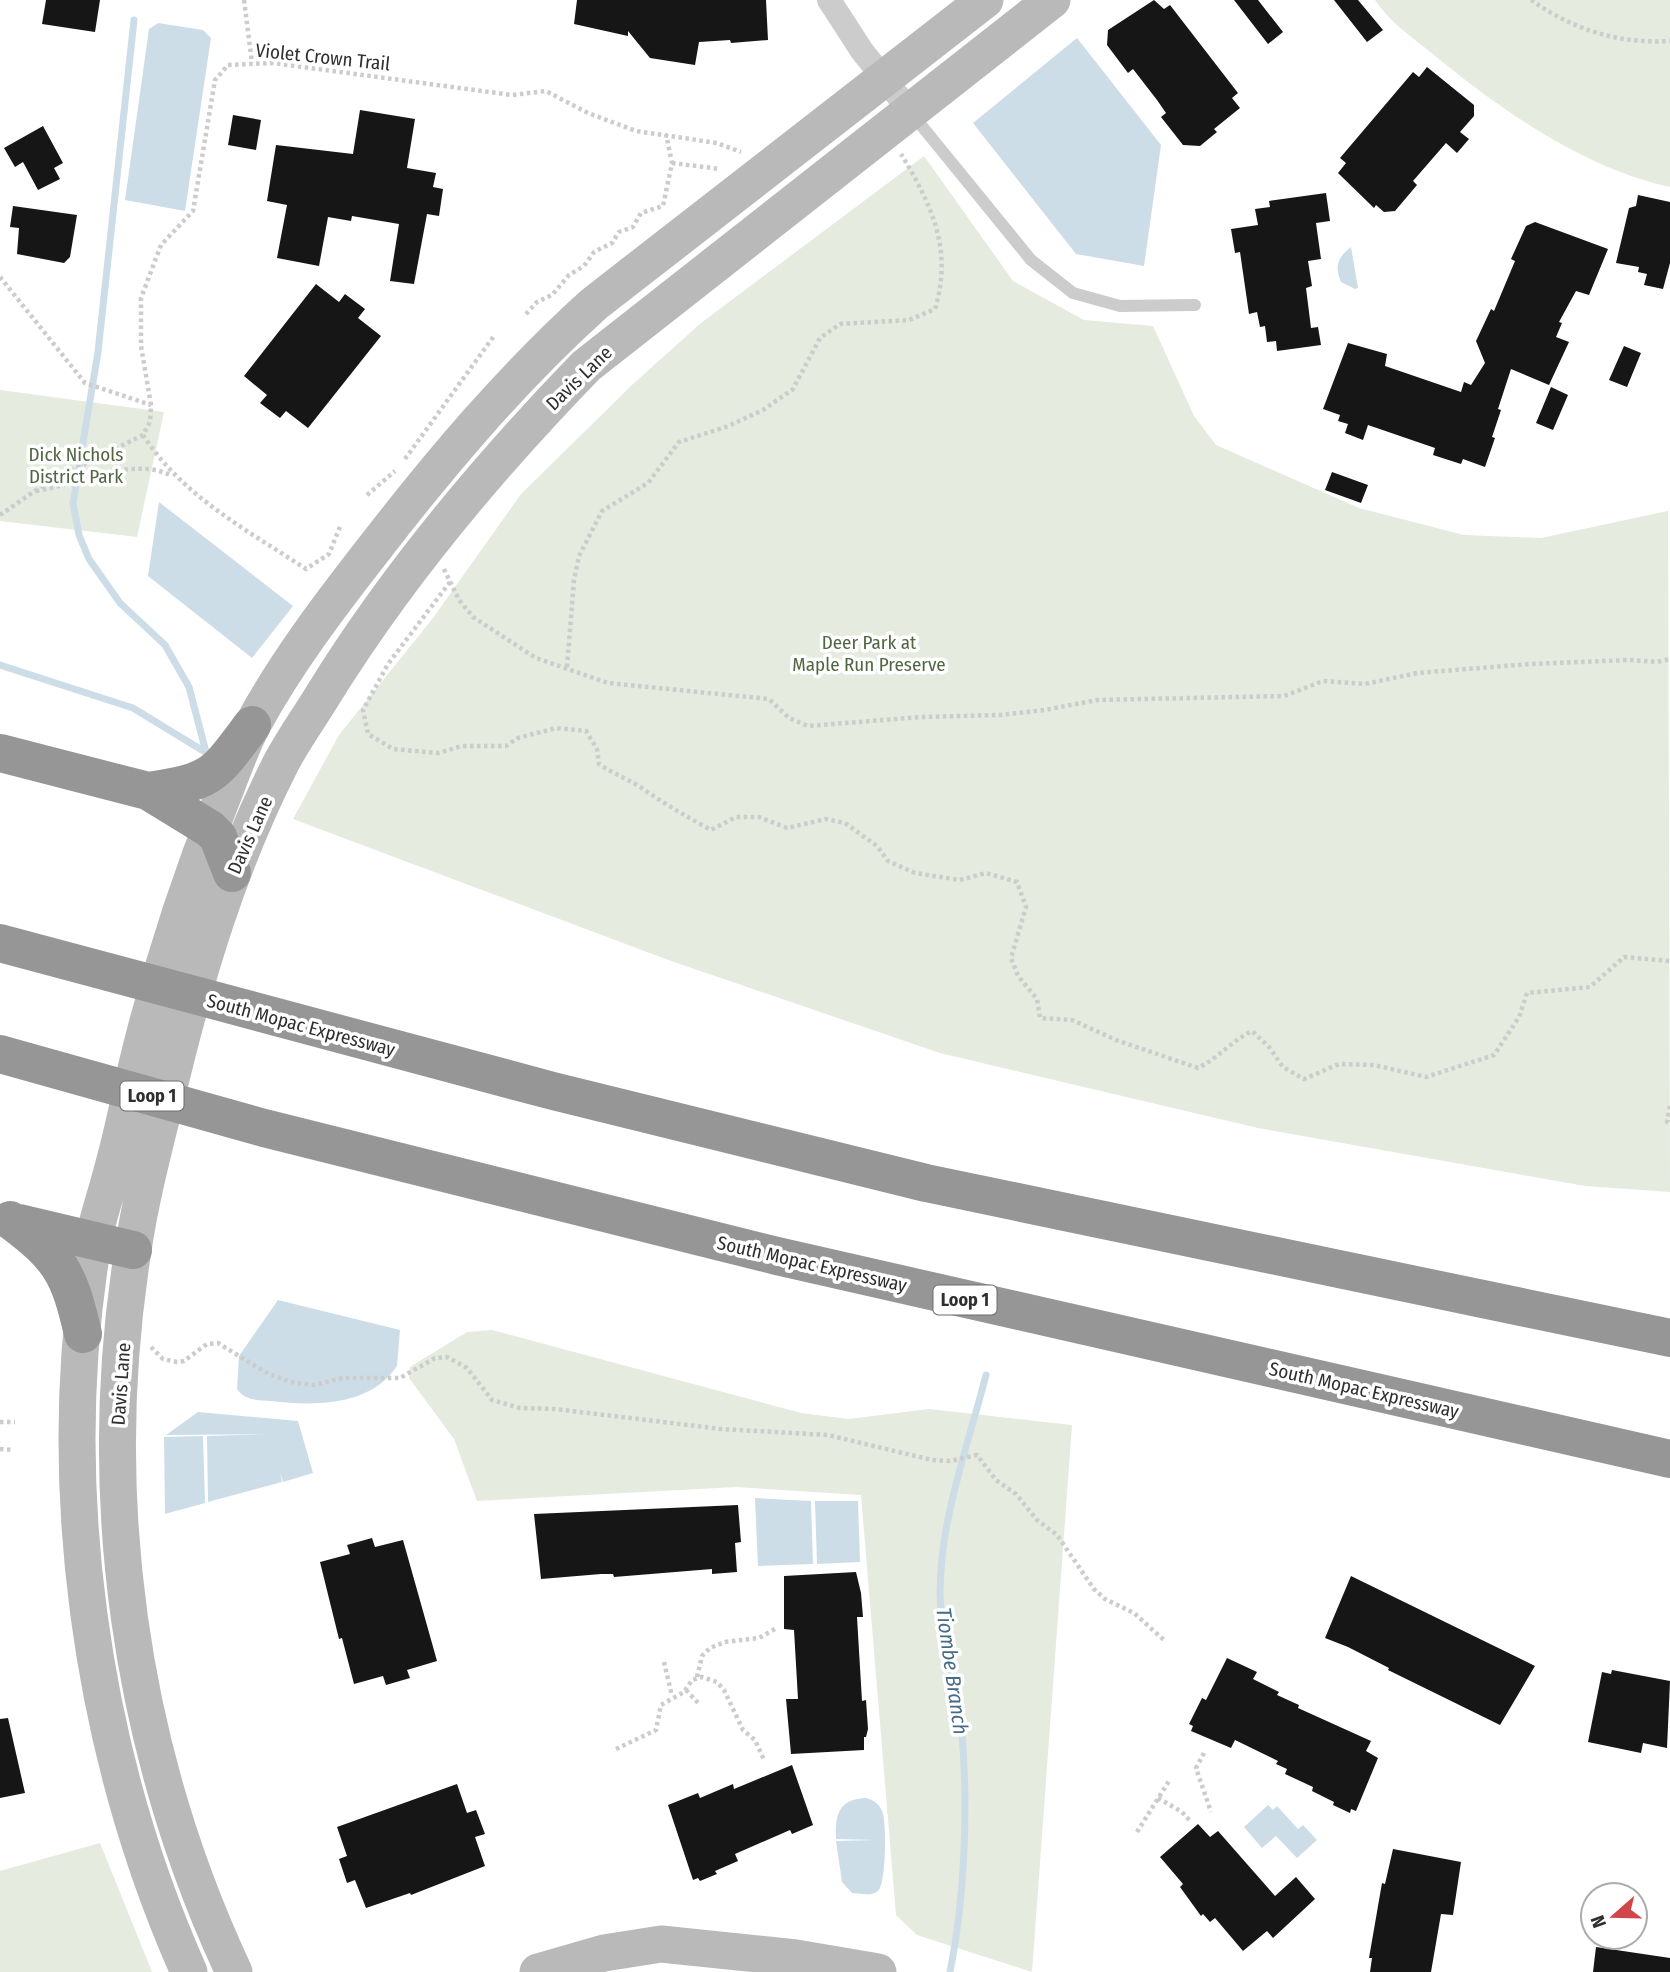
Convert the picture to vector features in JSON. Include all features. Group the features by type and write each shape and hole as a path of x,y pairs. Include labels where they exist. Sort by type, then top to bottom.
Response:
{"highway":[{"path":"148,791 192,783 218,771 252,725"},
{"path":"0,753 148,791 210,829 218,837 232,873"},
{"name":"South Mopac Expressway","path":"0,943 289,1023 926,1183 1670,1338"},
{"name":"South Mopac Expressway","path":"0,1054 264,1128 777,1256 1670,1459"},
{"path":"5,1219 133,1250"},
{"path":"5,1219 45,1246 62,1267 83,1334"},
{"path":"1622,1326 1670,1330"}],"main road":[{"name":"Davis Lane","path":"189,1972 168,1924 116,1763 96,1665 84,1581 79,1476 83,1334 93,1240 149,1018 177,920 210,829 252,725 330,606 440,463 535,357 594,304 985,0"},
{"name":"Davis Lane","path":"234,1972 208,1917 185,1854 156,1759 126,1597 118,1502 118,1427 133,1250 180,1042 232,873 282,761 356,641 465,497 565,388 586,366 1052,0"},
{"path":"535,357 565,388"},
{"path":"84,1581 101,1580 109,1586 126,1692 156,1759"},
{"path":"538,1972 604,1953 660,1944 839,1964 878,1972"},
{"path":"681,1972 757,1955"}],"street":[{"path":"829,0 863,51 909,111"}],"lane":[{"path":"909,111 1031,260 1073,293 1121,306 1195,305"}],"path":[{"path":"244,0 252,63"},
{"path":"1531,0 1554,16 1593,33 1638,43 1670,41"},
{"name":"Violet Crown Trail","path":"143,435 150,422 151,405 141,346 141,298 161,246 193,211 215,80 228,65 252,63 364,74 512,95 546,91 588,113 636,131 717,144 752,156"},
{"path":"526,314 537,302 556,291 569,275 584,266 594,252 612,243 619,232 633,227 641,213 663,206 672,163 666,134"},
{"path":"567,667 574,580 579,556 602,511 648,483 679,442 726,428 763,410 793,389 820,338 840,324 909,320 934,309 943,284 943,250 928,206 898,150"},
{"path":"672,163 724,169"},
{"path":"0,277 85,383 151,405"},
{"path":"367,495 398,468 494,336"},
{"path":"0,515 62,475 143,435 173,476"},
{"path":"35,491 143,467 160,470 173,476 263,543 306,569 329,554 341,524"},
{"path":"442,565 459,600 473,617 536,658 608,683 769,699 789,718 808,726 921,717 1000,715 1097,700 1284,696 1322,681 1365,684 1417,673 1530,664 1629,660 1657,662 1670,659"},
{"path":"450,582 388,664 369,698 363,710 368,734 393,748 438,753 463,746 506,746 518,738 556,728 586,731 597,750 599,764 618,778 641,787 660,802 710,830 736,817 759,817 787,828 826,819 845,823 877,846 888,861 915,873 960,880 986,873 1017,882 1026,907 1011,958 1018,976 1037,999 1040,1018 1072,1020 1116,1040 1198,1068 1220,1056 1232,1041 1252,1031 1269,1047 1283,1067 1304,1079 1339,1064 1374,1065 1426,1077 1494,1055 1519,1017 1527,993 1590,987 1624,957 1670,961"},
{"path":"1670,1106 1667,1122 1670,1124"},
{"path":"145,1342 169,1362 184,1362 198,1349 218,1343 265,1372 290,1382 314,1385 343,1378 400,1378 435,1358 447,1357 467,1368 492,1401 520,1408 555,1409 722,1429 828,1435 932,1460 950,1461 977,1455 996,1480 1016,1494 1037,1520 1057,1535 1094,1589 1105,1599 1134,1613 1164,1640"},
{"path":"0,1422 15,1422"},
{"path":"0,1449 15,1450"},
{"path":"616,1749 656,1730 659,1709 672,1696 686,1690 696,1678 702,1657 710,1648 725,1642 759,1638 775,1629"},
{"path":"664,1662 672,1696"},
{"path":"696,1678 708,1677 724,1690 743,1730 755,1740 764,1760"},
{"path":"686,1690 699,1705"},
{"path":"1204,1753 1196,1768 1211,1812"},
{"path":"1137,1832 1169,1781"},
{"path":"1158,1798 1182,1812 1191,1822"}],"green space":[{"path":"1375,0 1670,0 1670,187 1604,165 1512,114 1400,27"},
{"name":"Deer Park at Maple Run Preserve","path":"924,156 1013,281 1084,320 1153,326 1194,416 1216,445 1359,508 1464,535 1541,538 1668,511 1670,1192 1585,1186 1258,1128 940,1053 671,961 293,819 339,735 433,618 521,494 633,384 701,323"},
{"name":"Dick Nichols District Park","path":"0,390 164,412 137,537 0,521"},
{"path":"492,1330 801,1413 849,1419 929,1409 1072,1425 1032,1972 917,1935 896,1915 861,1495 736,1487 477,1501 454,1439 409,1378 410,1367 467,1332"},
{"path":"100,1843 152,1972 0,1972 0,1871"}],"shaded area":[{"path":"158,23 203,30 211,38 185,211 125,200 149,29"},
{"path":"1077,38 1161,145 1144,266 1076,254 973,123"},
{"path":"1351,247 1358,288 1355,289 1341,282 1338,271 1340,258"},
{"path":"159,502 293,606 252,658 148,576"},
{"path":"278,1300 400,1330 397,1366 386,1379 372,1389 340,1401 287,1403 244,1396 237,1389 239,1356"},
{"path":"198,1412 298,1421 313,1473 283,1482 280,1473 282,1482 208,1502 207,1436 270,1434 166,1435"},
{"path":"203,1436 205,1503 165,1514 164,1437"},
{"path":"755,1498 811,1501 813,1564 758,1566"},
{"path":"815,1501 858,1501 860,1562 817,1564"},
{"path":"866,1798 876,1802 881,1808 885,1839 881,1886 875,1893 869,1894 852,1893 842,1882 836,1841 875,1840 836,1839 836,1822 840,1810 850,1801"},
{"path":"1268,1805 1273,1810 1277,1806 1298,1829 1303,1825 1317,1840 1297,1858 1276,1836 1262,1848 1244,1827"}],"building":[{"path":"46,0 100,0 95,32 42,24"},
{"path":"577,0 766,0 768,40 699,42 695,65 650,58 628,31 628,36 574,24"},
{"path":"1154,0 1164,9 1170,5 1238,93 1232,98 1240,108 1214,129 1217,132 1200,146 1183,145 1161,117 1166,113 1157,100 1133,69 1128,73 1107,45 1108,30"},
{"path":"1234,0 1258,0 1283,32 1268,44"},
{"path":"1334,0 1358,0 1383,30 1367,42"},
{"path":"1427,67 1474,105 1474,116 1460,132 1469,139 1457,153 1446,143 1413,181 1417,185 1395,211 1384,212 1376,205 1374,208 1338,173 1346,163 1340,158 1413,72 1419,77"},
{"path":"360,110 415,119 407,168 436,173 433,187 443,189 439,216 427,214 414,284 390,281 399,224 352,216 351,221 328,217 319,266 277,258 287,205 267,201 276,145 353,154"},
{"path":"233,115 261,120 256,150 228,145"},
{"path":"43,126 63,163 54,168 60,179 38,190 23,162 15,167 4,148"},
{"path":"1326,193 1330,221 1316,223 1321,259 1308,261 1312,286 1306,288 1311,328 1318,327 1321,345 1277,351 1276,341 1267,342 1265,326 1260,327 1257,312 1249,314 1240,252 1235,253 1231,229 1258,225 1255,209 1270,207 1269,201"},
{"path":"1638,195 1670,202 1670,263 1663,289 1644,285 1647,274 1638,272 1639,267 1616,263 1629,208 1636,206"},
{"path":"13,206 77,215 70,257 64,263 17,254 19,228 10,227"},
{"path":"1535,222 1608,249 1589,295 1576,291 1559,322 1562,323 1556,337 1569,342 1549,385 1511,369 1498,409 1501,410 1492,437 1495,438 1485,467 1463,459 1461,464 1433,455 1435,448 1368,425 1363,440 1345,433 1348,424 1338,421 1340,415 1323,409 1348,343 1387,354 1385,366 1461,392 1464,382 1471,385 1485,363 1476,341 1491,309 1494,311 1515,261 1511,259 1526,226"},
{"path":"316,284 339,302 345,294 365,309 358,318 381,336 308,428 286,411 280,418 260,403 267,395 244,376"},
{"path":"1624,346 1641,353 1627,387 1609,380"},
{"path":"1551,387 1568,395 1553,430 1536,423"},
{"path":"1332,472 1368,485 1361,503 1325,490"},
{"path":"738,1505 741,1542 735,1543 737,1572 712,1574 712,1569 614,1577 613,1574 601,1574 541,1579 534,1514"},
{"path":"372,1538 375,1547 403,1540 437,1661 407,1670 410,1678 386,1685 383,1676 354,1684 342,1638 339,1639 320,1562 350,1554 347,1545"},
{"path":"856,1572 863,1617 857,1617 862,1701 866,1700 868,1729 864,1737 864,1750 791,1754 786,1699 798,1699 794,1630 784,1629 784,1576"},
{"path":"1351,1576 1535,1666 1500,1725 1388,1670 1389,1668 1348,1647 1325,1638"},
{"path":"1227,1658 1257,1672 1253,1679 1279,1692 1277,1695 1299,1705 1298,1708 1371,1741 1366,1751 1378,1758 1356,1811 1351,1809 1350,1813 1333,1805 1334,1802 1312,1791 1313,1787 1285,1774 1287,1769 1276,1764 1278,1761 1235,1740 1231,1748 1191,1731 1193,1726 1189,1724 1202,1698 1206,1700"},
{"path":"1612,1670 1670,1681 1667,1748 1643,1743 1641,1753 1588,1742 1602,1672 1611,1674"},
{"path":"8,1718 25,1793 0,1798 0,1719"},
{"path":"792,1765 813,1825 792,1834 790,1830 735,1854 738,1861 715,1871 717,1874 700,1881 698,1878 693,1880 668,1805 698,1793 700,1798 733,1784 734,1789"},
{"path":"457,1784 467,1813 476,1810 485,1834 475,1837 485,1866 411,1895 410,1893 366,1908 355,1880 347,1883 339,1859 347,1856 337,1827"},
{"path":"1198,1824 1210,1837 1218,1831 1275,1896 1296,1877 1315,1899 1273,1938 1267,1931 1243,1951 1215,1918 1210,1922 1203,1914 1201,1916 1180,1887 1183,1884 1160,1857"},
{"path":"1393,1849 1461,1862 1453,1915 1441,1914 1431,1972 1370,1972 1372,1958 1369,1958 1382,1883 1385,1884"},
{"path":"1596,1951 1623,1951 1670,1958 1670,1972 1593,1972"}],"waterway":[{"path":"134,20 98,352 73,503 79,535 89,559 120,603 165,645 189,687 206,752"},
{"name":"Tiombe Branch","path":"0,665 133,708 205,752"},
{"name":"Tiombe Branch","path":"950,1972 962,1884 965,1792 960,1716 941,1611 941,1565 956,1483 986,1375"}]}
